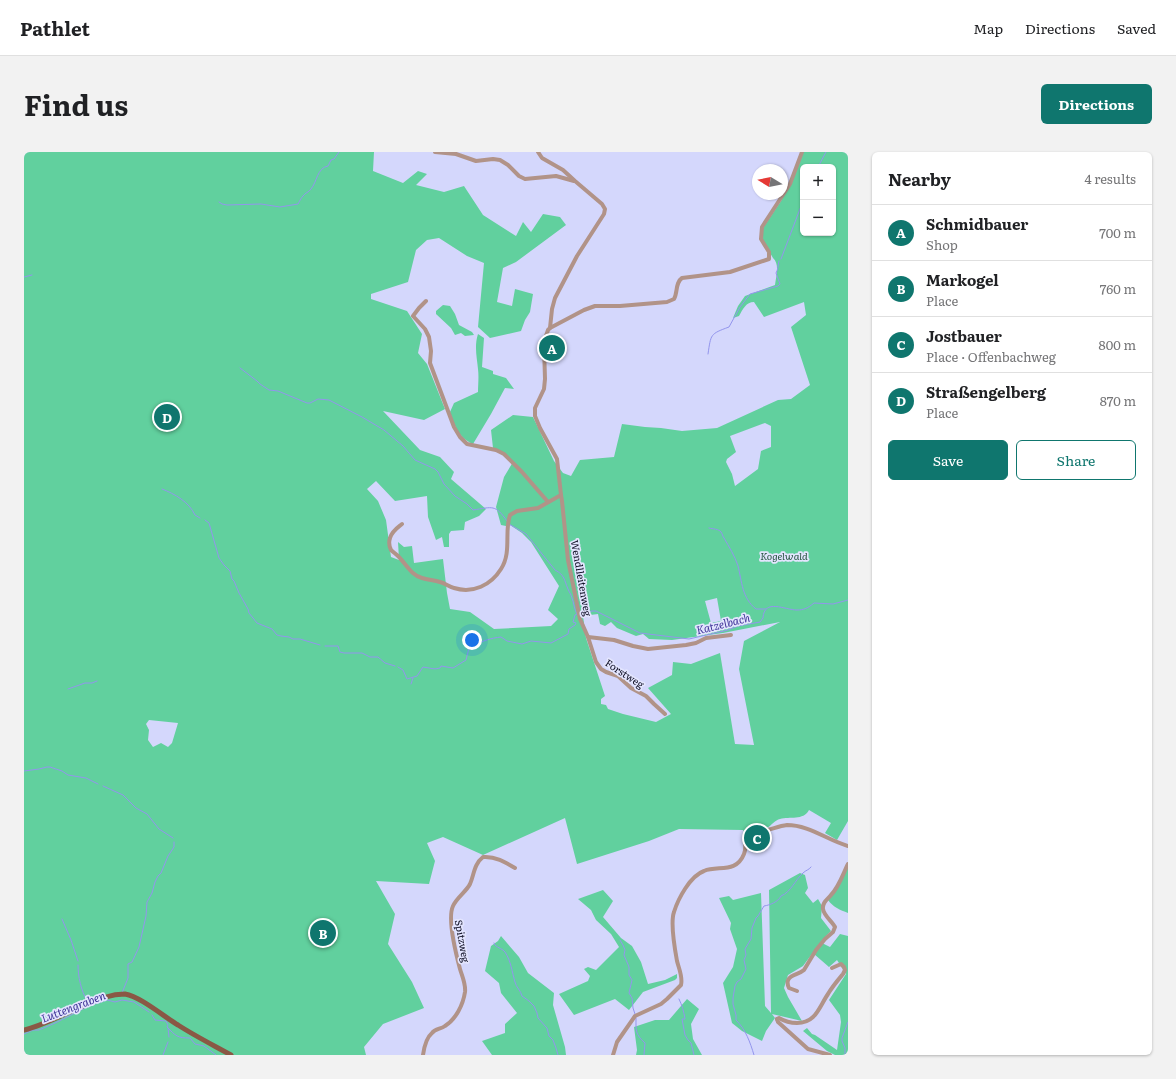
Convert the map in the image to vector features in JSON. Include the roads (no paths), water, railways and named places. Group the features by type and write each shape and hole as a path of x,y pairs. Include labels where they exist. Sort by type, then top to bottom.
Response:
{"main road":[{"path":"24,1030 52,1020 86,1004 110,996 125,994 160,1012 178,1025 231,1055"}],"street":[{"path":"435,152 456,154 476,161 493,159 500,160 508,165 519,176 525,179 556,176 575,181"},
{"path":"538,152 542,158 563,170 575,181"},
{"path":"550,328 584,310 595,306 620,306 671,301 676,297 678,283 682,278 712,276 769,260 769,252 761,240 762,227 790,184 802,152"},
{"name":"Wendlleitenweg","path":"575,181 602,204 605,211 577,256 555,298 552,308 550,328 544,342 544,389 535,408 535,416 557,459 568,560 580,619 588,637"},
{"path":"426,301 413,316 426,329 429,337 431,351 430,363 454,427 467,444 496,450 504,454 548,502"},
{"path":"402,524 392,532 390,544 391,550 398,556 406,567 414,574 422,578 442,582 454,588 471,590 483,586 489,582 501,569 508,545 507,527 510,515 517,511 538,508 560,495"},
{"path":"588,637 614,640 648,649 691,645 706,638 731,635"},
{"name":"Forstweg","path":"588,637 596,662 601,669 618,676 631,688 646,696 665,714"},
{"path":"613,1055 617,1042 635,1016 668,1000 681,985 681,975 673,936 673,914 687,885 698,874 706,870 724,869 733,866 744,854 745,836 750,833 781,826 794,826 808,829 848,846"},
{"name":"Spitzweg","path":"423,1055 430,1034 445,1026 454,1018 464,997 465,986 453,936 451,920 453,904 470,884 477,863 483,857 493,857 515,868"},
{"path":"797,991 789,988 787,985 788,981 792,976 804,970 821,944 835,930 832,921 825,914 823,905 833,894 848,864"},
{"path":"830,1055 808,1049 803,1046 776,1019 779,1018 789,1022 799,1023 808,1021 814,1016 827,994 845,970 841,964 832,968"}],"waterway":[{"path":"219,202 227,205 261,204 280,207 298,204 302,197 313,186 319,172 324,167 328,166 331,160 334,159 339,152"},
{"path":"820,164 826,152"},
{"path":"781,259 800,209"},
{"path":"708,354 712,336 718,331 729,327 740,307 750,294 778,286 780,284 776,273 779,261"},
{"path":"24,277 32,275"},
{"path":"240,368 269,390 278,391 307,403 318,399 329,400 362,417 384,430 403,446 415,460 435,469 444,484 455,496 473,510 493,508 496,509 507,521"},
{"path":"162,489 181,499 189,506 195,515 200,518"},
{"path":"205,520 209,523 219,558 230,571 232,579 249,613 257,623 272,629 277,635 300,639 320,645"},
{"path":"509,524 526,534 555,570 564,578 577,614"},
{"path":"709,528 720,531 724,537 738,566 743,589 751,605 756,609 766,609"},
{"name":"Katzelbach","path":"580,614 596,611 640,633 689,639 728,630 738,626 760,622 763,618 764,612 767,608 771,607 776,606 799,610 814,603 833,604 848,600"},
{"name":"Katzelbach","path":"473,646 487,640 501,637 507,641 522,644 531,641 551,643 568,634 569,629 576,623 573,622 575,615 577,614"},
{"path":"325,646 338,646 340,652 344,653 362,653 370,657 378,657 385,663 395,666"},
{"name":"Katzelbach","path":"398,667 403,670 407,679 417,676 423,667 435,669 440,668 441,666 453,668 466,660 469,648 472,647"},
{"name":"Katzelbach","path":"411,684 413,678"},
{"name":"Katzelbach","path":"68,689 85,683 97,681"},
{"path":"24,771 50,767 62,771 68,775 86,778 98,784"},
{"path":"103,786 123,795 136,808 147,814 159,829 173,838"},
{"path":"122,993 128,978 128,964 132,962 139,947 146,916 147,902 152,893 155,882 174,847 174,842"},
{"path":"754,1055 745,1032 736,1020 733,1004 735,986 741,979 746,969 744,960 746,955 745,949 751,939 752,928 756,918 764,906 776,902 790,889 803,873 811,867"},
{"path":"62,919 78,961"},
{"path":"620,940 625,950 624,955 629,967 629,975 632,980 629,993 632,998 635,1014"},
{"path":"494,943 507,955 516,986 521,992 522,996 534,1006 538,1018 547,1028 549,1036 553,1040 558,1055"},
{"path":"78,965 80,983 87,1001"},
{"path":"679,999 685,1016 685,1019 682,1019 685,1035 691,1043 694,1055"},
{"name":"Luttengraben","path":"24,1034 33,1030 39,1030 89,1006 107,1000 115,1002 122,1000 134,1002 149,1012"},
{"name":"Luttengraben","path":"152,1015 155,1020 166,1021 168,1025 167,1027 177,1036 182,1038 190,1038 195,1044 204,1046 216,1055"},
{"path":"636,1018 637,1032 639,1037 645,1043 644,1055"},
{"path":"845,1054 842,1038 848,1022"},
{"name":"Luttengraben","path":"168,1028 169,1037"},
{"path":"163,1055 168,1042"}],"place":[{"name":"Schmidbauer","path":"552,348"},
{"name":"Straßengelberg","path":"167,417"},
{"name":"Jostbauer","path":"757,838"},
{"name":"Markogel","path":"323,933"}],"park label":[{"name":"Kogelwald","path":"784,555"}]}
